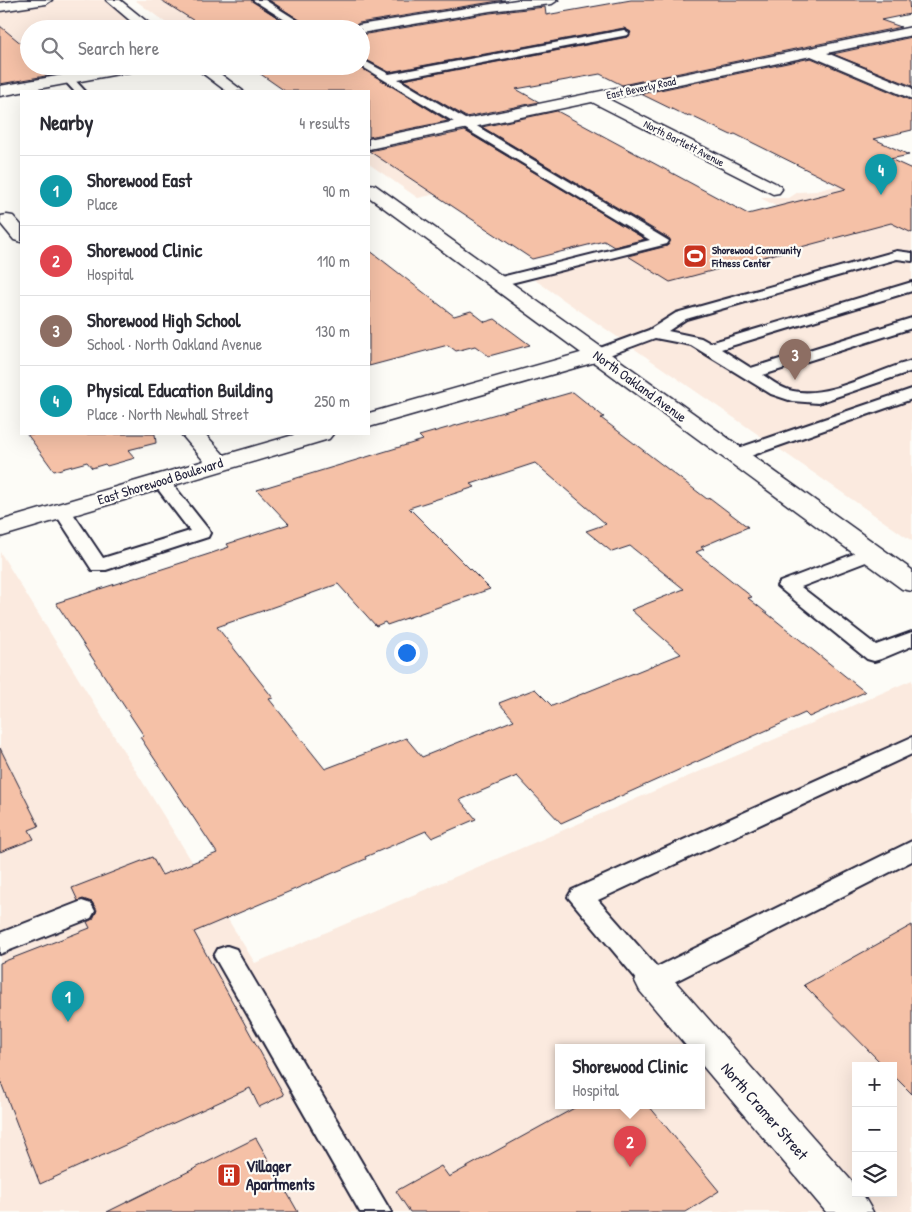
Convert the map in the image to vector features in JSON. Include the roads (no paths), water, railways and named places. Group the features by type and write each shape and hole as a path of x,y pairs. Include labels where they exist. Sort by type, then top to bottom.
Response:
{"street":[{"path":"0,7 46,0"},
{"path":"112,0 138,20"},
{"path":"370,27 490,7 552,0"},
{"name":"East Beverly Road","path":"370,144 912,31"},
{"path":"813,52 912,94"},
{"path":"0,91 90,75"},
{"path":"213,75 234,90"},
{"name":"North Bartlett Avenue","path":"594,98 772,189"},
{"name":"North Oakland Avenue","path":"370,189 912,583"},
{"path":"9,219 20,235"},
{"path":"370,420 598,354"},
{"path":"194,435 218,464"},
{"name":"East Shorewood Boulevard","path":"0,529 160,480 318,435"},
{"name":"North Cramer Street","path":"653,982 852,1212"}],"lane":[{"path":"258,0 291,20"},
{"path":"386,78 624,33"},
{"path":"370,68 662,241 498,282"},
{"path":"68,79 79,90"},
{"path":"598,354 654,333 681,316 896,255 912,257"},
{"path":"709,348 912,286"},
{"path":"750,374 912,323"},
{"path":"654,333 696,341 777,390 792,396 818,398 912,366"},
{"path":"736,455 912,394"},
{"path":"62,510 99,566 201,533 160,480"},
{"path":"872,553 787,586 874,654 912,638"},
{"name":"North Cramer Street","path":"653,982 580,897 912,745"},
{"path":"653,982 912,850"},
{"path":"0,944 82,911"},
{"path":"228,956 376,1212"}],"place":[{"name":"Physical Education Building","path":"881,195"},
{"name":"Shorewood Community Fitness Center","path":"695,256"},
{"name":"Shorewood High School","path":"795,380"},
{"name":"Shorewood East","path":"68,1022"},
{"name":"Shorewood Clinic","path":"630,1167"},
{"name":"Villager Apartments","path":"229,1175"}]}
